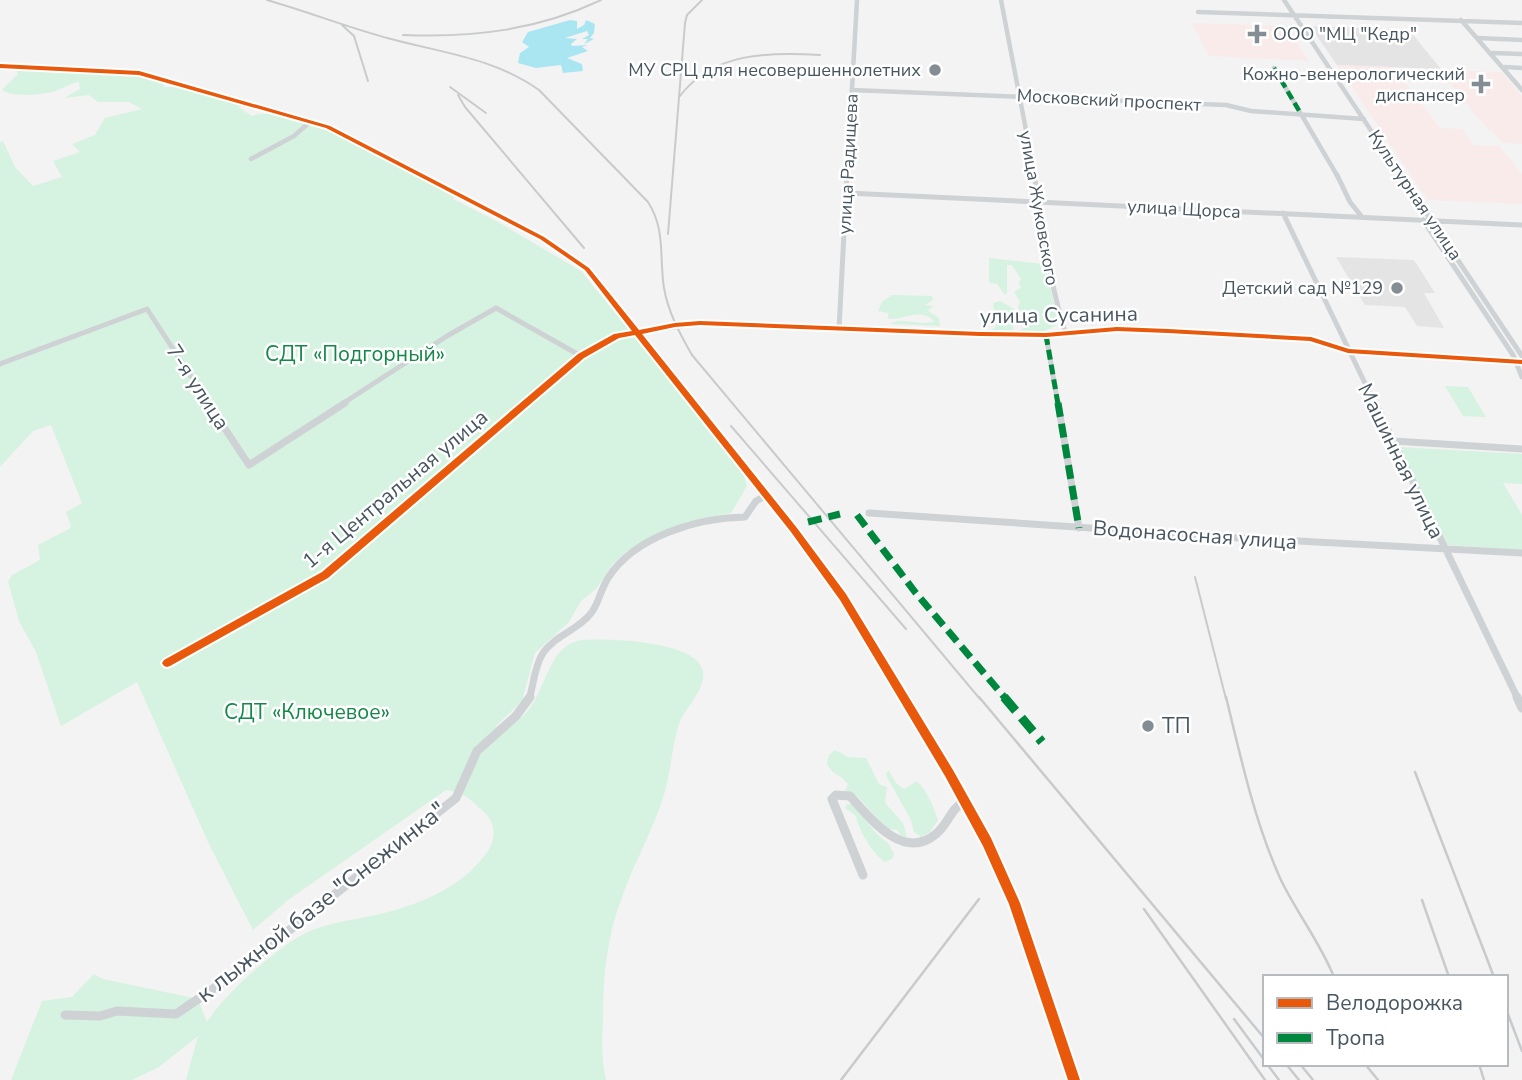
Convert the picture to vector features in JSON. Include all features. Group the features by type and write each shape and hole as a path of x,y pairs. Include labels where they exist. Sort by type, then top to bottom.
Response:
{"street":[{"name":"улица Радищева","path":"839,329 857,0"},
{"name":"улица Жуковского","path":"1002,0 1047,241 1053,293 1065,332"},
{"name":"Культурная улица","path":"1284,0 1522,356"},
{"path":"1198,12 1522,23"},
{"path":"1461,20 1505,67 1522,90"},
{"path":"1478,38 1522,40"},
{"path":"1492,53 1522,54"},
{"path":"0,66 139,73 311,121 359,142 570,255 598,281 794,530 843,597 965,801 1014,903 1073,1080"},
{"path":"1505,67 1522,68"},
{"path":"1274,68 1332,165 1350,202 1362,217"},
{"path":"1514,80 1522,80"},
{"name":"Московский проспект","path":"852,90 1226,105 1251,111 1364,119"},
{"path":"251,159 294,135 311,121"},
{"name":"улица Щорса","path":"847,192 1522,225"},
{"name":"Машинная улица","path":"1283,213 1522,708"},
{"name":"Культурная улица","path":"1423,220 1518,361 1522,377"},
{"name":"7-я улица","path":"0,364 147,309 249,465 447,336 496,308 581,356"},
{"name":"улица Сусанина","path":"638,332 700,323 1046,335 1117,329 1303,339 1331,343 1348,351 1518,361"},
{"name":"1-я Центральная улица","path":"167,663 326,575 581,356 617,336 638,332"},
{"path":"1046,335 1079,527"},
{"path":"1394,442 1522,449"},
{"name":"к лыжной базе \"Снежинка\"","path":"65,1015 100,1016 117,1011 176,1014 229,978 408,834 426,823 447,802 455,800 468,765 478,751 529,700 538,662 548,645 588,616 596,606 607,579 618,565 646,544 685,527 711,520 745,517 756,501 765,496"},
{"name":"Водонасосная улица","path":"869,513 1396,548 1522,553"},
{"path":"863,875 832,799 836,795 850,796 884,832 897,840 913,843 930,839 940,830 945,816 965,801"}],"shaded area":[{"path":"1192,23 1286,26 1309,61 1209,56"},
{"path":"1310,26 1409,30 1441,69 1337,65"},
{"path":"1337,65 1393,67 1440,128 1462,129 1474,145 1499,146 1522,174 1522,204 1428,200"},
{"name":"Кожно-венерологический диспансер","path":"1439,70 1501,72 1522,96 1522,144 1502,143"},
{"path":"1336,257 1414,260 1435,293 1424,293 1444,328 1417,326 1405,307 1365,305"}],"green space":[{"path":"16,70 139,76 164,83 163,87 182,87 246,105 238,107 252,116 271,114 324,129 411,173 581,271 629,330 626,332 636,334 743,473 747,486 731,513 686,522 627,551 613,564 596,589 581,601 569,622 535,653 522,701 495,727 513,723 526,713 557,655 568,645 583,640 629,641 667,647 695,659 702,668 700,688 677,729 663,798 627,884 613,926 604,986 602,1048 606,1080 186,1080 198,1036 159,1067 132,1080 11,1080 42,1001 72,997 94,974 103,979 198,999 207,1022 246,978 303,934 326,925 400,909 426,899 461,879 486,853 494,832 488,816 472,801 464,795 446,790 288,900 253,930 208,842 137,682 61,726 36,652 19,621 8,582 12,575 40,560 38,545 69,529 71,526 66,512 82,503 51,425 33,431 0,467 0,142 3,141 15,167 33,186 62,177 53,161 80,152 72,144 95,135 105,118 142,109 129,102 98,102 89,95 64,98 80,89 79,82 52,92 37,94 21,95 2,90 18,74"},
{"path":"989,258 1043,264 1047,270 1058,323 1039,332 1018,331 1024,328 1024,325 1020,321 1020,301 1014,292 1021,288 1021,279 1012,265 1007,265 1005,295 997,284 989,283"},
{"path":"892,295 932,296 933,300 925,305 933,306 928,311 939,318 940,326 890,324 899,321 934,321 917,314 888,319 888,313 878,311 882,302"},
{"path":"1000,301 1014,309 1013,331 991,330 996,327 993,303"},
{"path":"1445,386 1468,387 1486,417 1463,416"},
{"path":"1399,447 1522,454 1522,484 1503,483 1522,515 1522,550 1448,545"},
{"path":"835,750 848,757 866,758 879,784 887,787 885,803 903,823 907,837 901,836 897,830 887,829 858,797 845,791 848,784 831,770 827,763 829,755"},
{"path":"889,771 896,783 904,789 917,781 924,790 938,820 930,832 921,837 914,832 911,820 887,777 886,773"},
{"path":"847,804 852,804 888,843 894,854 892,859 885,862 871,848 856,816 845,808"}],"water":[{"path":"570,20 577,21 577,29 584,25 586,20 595,24 590,38 594,39 584,44 588,39 582,39 589,35 587,31 565,38 577,39 572,46 588,45 582,47 588,51 567,58 582,64 583,71 563,73 561,65 536,68 518,63 520,53 529,47 522,42 528,32"}],"railway":[{"path":"267,0 375,35 486,63 539,90 648,202 654,212 660,233 668,306 692,355 980,699"},
{"path":"403,35 455,35 505,30 553,19 601,0"},
{"path":"668,234 685,23 687,15 702,0"},
{"path":"342,25 354,36 368,81"},
{"path":"680,96 693,81 725,63 762,55 820,55"},
{"path":"450,87 486,113"},
{"path":"458,95 465,107 584,248"},
{"path":"731,426 906,629"},
{"path":"1195,577 1226,699"},
{"path":"979,697 1263,1037"},
{"path":"1226,697 1249,789 1271,856 1286,891 1333,975"},
{"path":"1415,772 1493,975"},
{"path":"841,1080 979,899"},
{"path":"1422,900 1448,975"},
{"path":"1144,909 1265,1080"},
{"path":"1508,1014 1522,1051"},
{"path":"1234,1019 1263,1058"},
{"path":"1268,1066 1279,1080"},
{"path":"1288,1066 1299,1080"},
{"path":"1302,1066 1313,1080"},
{"path":"1367,1066 1378,1080"},
{"path":"1480,1066 1484,1080"}],"marked path":[{"path":"1274,68 1301,114"},
{"path":"1046,335 1079,528"},
{"path":"808,522 840,514"},
{"path":"857,515 915,592 1042,742"}],"cycle path":[{"path":"0,66 139,73 328,127 542,238 587,269 794,530 843,597 949,773 987,842 1014,903 1074,1080"},
{"path":"167,663 325,575 581,356 617,336 700,323 1046,335 1117,329 1311,339 1348,351 1522,362"}],"place":[{"name":"ООО \"МЦ \"Кедр\"","path":"1257,34"},
{"name":"МУ СРЦ для несовершеннолетних","path":"935,70"},
{"name":"Кожно-венерологический диспансер","path":"1481,84"},
{"name":"Детский сад №129","path":"1397,288"},
{"name":"ТП","path":"1148,726"}],"park label":[{"name":"СДТ «Подгорный»","path":"355,354"},
{"name":"СДТ «Ключевое»","path":"307,712"}]}
